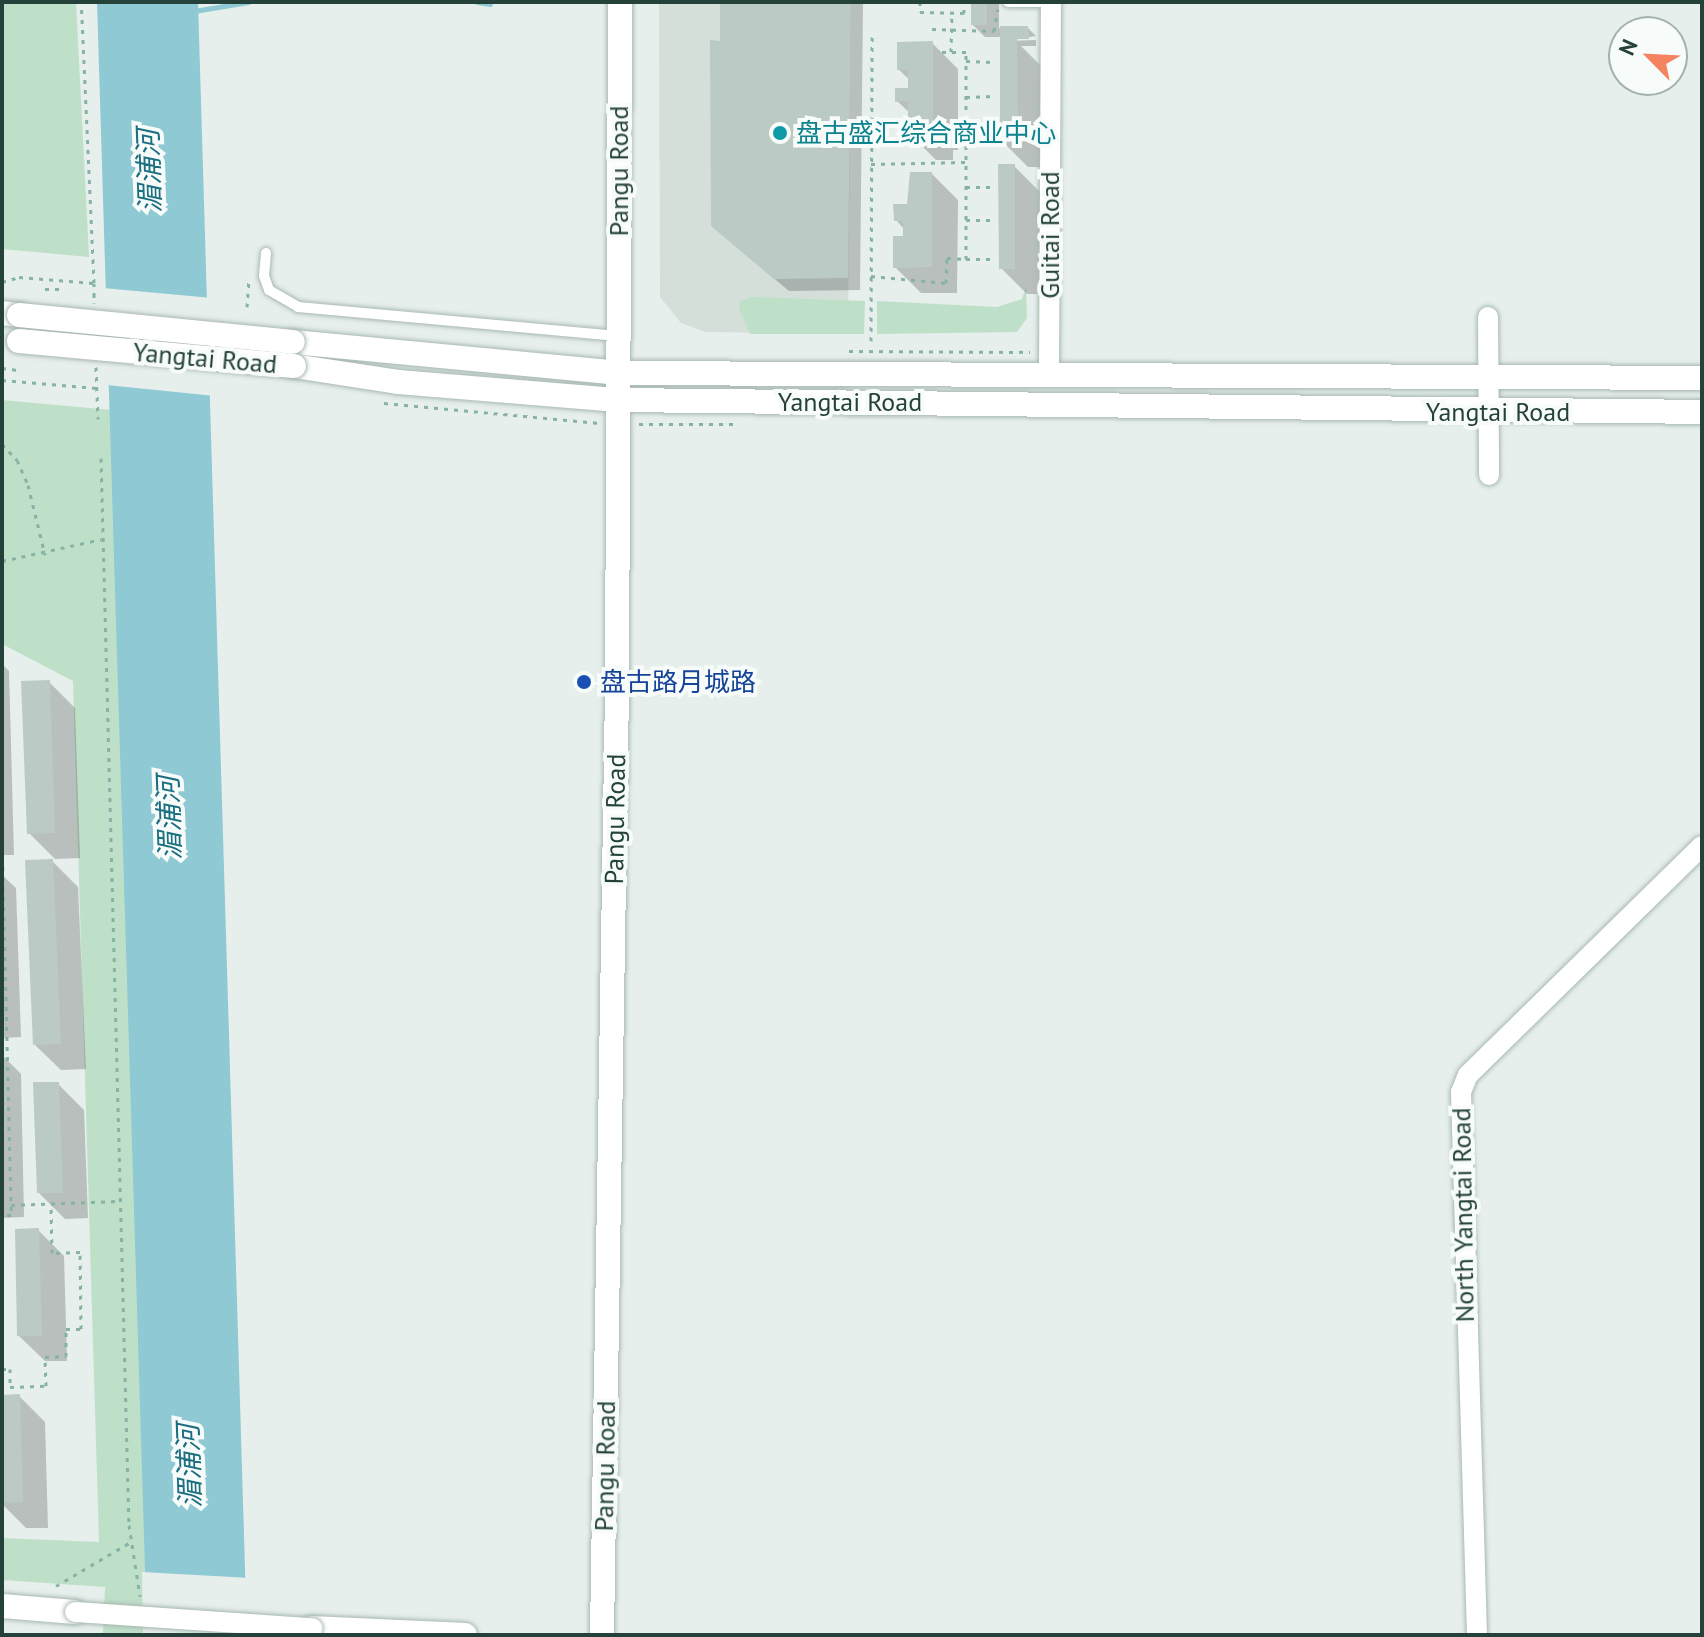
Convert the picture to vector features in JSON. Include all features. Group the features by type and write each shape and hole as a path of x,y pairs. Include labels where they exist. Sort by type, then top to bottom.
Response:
{"main road":[{"name":"Pangu Road","path":"602,1635 620,2"},
{"name":"Yangtai Road","path":"10,314 293,354 398,382 618,400 1702,412"},
{"name":"Yangtai Road","path":"10,340 618,373 1049,363 1488,378 1702,378"},
{"path":"2,1606 75,1612"},
{"path":"312,1628 465,1635"}],"street":[{"name":"Guitai Road","path":"1049,363 1051,2"},
{"path":"1488,317 1489,475"},
{"name":"North Yangtai Road","path":"1477,1635 1461,1092 1468,1075 1702,846"},
{"path":"75,1612 312,1628"}],"lane":[{"path":"1008,2 1051,2"},
{"path":"266,253 264,276 269,290 298,307 618,336"}],"path":[{"path":"2,282 19,277 94,283 81,2"},
{"path":"920,2 920,12 964,13 964,2"},
{"path":"951,52 952,12"},
{"path":"932,29 994,31 994,26"},
{"path":"871,341 872,37"},
{"path":"936,52 966,52 966,259"},
{"path":"966,61 993,62"},
{"path":"966,97 994,96"},
{"path":"966,130 994,130"},
{"path":"871,164 966,162"},
{"path":"966,187 992,187"},
{"path":"966,220 992,220"},
{"path":"871,276 946,283 947,258 993,259"},
{"name":"Yangtai Road","path":"247,307 251,268"},
{"path":"45,289 59,289"},
{"name":"Yangtai Road","path":"846,351 1049,363"},
{"path":"2,368 18,370"},
{"path":"2,380 97,388"},
{"path":"2,444 17,460 28,485 45,555"},
{"path":"101,458 130,1543 139,1567 140,1608"},
{"path":"2,561 45,555 102,539"},
{"path":"2,837 4,1032 11,1205 11,1215 2,1215"},
{"path":"11,1205 120,1201"},
{"path":"2,1369 10,1369 10,1387 46,1386 45,1357 66,1356 66,1329 81,1329 80,1252 52,1253 51,1204"},
{"path":"56,1586 130,1543"}],"shaded area":[{"name":"盘古盛汇综合商业中心","path":"659,2 851,2 848,334 705,332 681,323 660,297"}],"green space":[{"path":"2,2 76,2 89,257 2,249"},
{"path":"1026,287 1027,318 1017,332 877,334 877,301 997,307 1022,299"},
{"path":"752,297 865,301 864,334 750,334 739,308 740,301"},
{"path":"2,400 112,410 148,1635 103,1635 105,1587 2,1580 2,1538 99,1542 73,681 2,644"}],"water":[{"name":"湄浦河","path":"97,2 198,2 247,1635 147,1635"}],"pier":[{"path":"103,288 212,298 213,343 105,333"},
{"path":"105,338 213,349 215,396 107,385"},
{"path":"142,1572 250,1578 251,1635 143,1635"}],"building":[{"name":"盘古盛汇综合商业中心","path":"720,2 851,2 848,278 774,279 711,226 710,40 720,41"},
{"path":"971,2 987,2 987,25 971,25"},
{"path":"1000,26 1028,26 1029,39 1017,39 1018,142 1000,142"},
{"path":"933,41 933,125 928,125 928,135 908,135 908,101 895,102 895,88 908,88 908,70 897,70 897,42"},
{"path":"998,164 1015,164 1015,269 999,269"},
{"path":"910,172 932,172 932,267 893,268 893,236 903,236 903,221 894,221 893,204 907,204"},
{"path":"50,680 55,833 27,834 21,681"},
{"path":"53,859 61,1044 33,1045 25,860"},
{"path":"33,1082 59,1082 63,1193 37,1193"},
{"path":"39,1228 42,1336 17,1336 15,1229"},
{"path":"20,1394 23,1502 2,1503 2,1395"}],"waterway":[{"path":"194,11 248,2"},
{"path":"477,2 490,4"}],"place":[{"name":"盘古盛汇综合商业中心","path":"780,133"},
{"name":"盘古路月城路","path":"584,682"}]}
